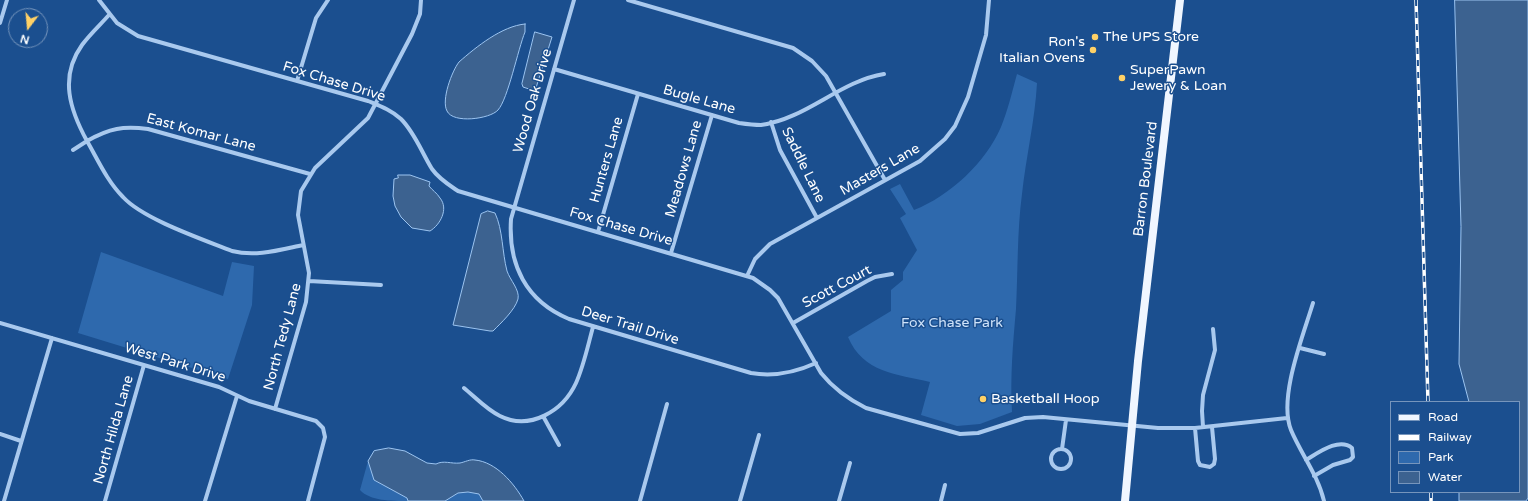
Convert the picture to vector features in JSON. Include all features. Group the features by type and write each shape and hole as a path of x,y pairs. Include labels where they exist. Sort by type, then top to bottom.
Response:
{"main road":[{"name":"Barron Boulevard","path":"1124,501 1133,426 1138,361 1180,0"}],"street":[{"path":"0,23 7,0"},
{"name":"Fox Chase Drive","path":"99,0 109,15 127,30 138,36 376,104 392,112 402,120 412,134 433,170 443,181 458,191 748,276 770,290 778,298 829,383 856,403 866,408 960,434 978,433 1025,418 1043,417 1133,426 1195,428 1287,418"},
{"name":"North Tedy Lane","path":"275,409 306,302 309,281 309,273 298,220 298,206 301,191 315,168 362,125 376,104 412,34 420,14 421,0"},
{"name":"Wood Oak Drive","path":"514,208 574,0"},
{"path":"628,0 793,48 812,61 821,70 835,92 885,180"},
{"name":"Masters Lane","path":"748,276 755,259 770,244 920,161 934,150 955,126 968,97 986,35 989,0"},
{"path":"297,81 316,18 325,1"},
{"path":"109,15 83,44 73,63 70,76 70,102 87,141 114,187 123,198 146,214 232,251 254,254 303,245"},
{"name":"Bugle Lane","path":"554,69 712,115 748,124 760,125 787,117 868,76 884,74"},
{"name":"Hunters Lane","path":"598,232 638,94"},
{"name":"Meadows Lane","path":"671,253 712,115"},
{"name":"Saddle Lane","path":"771,122 780,150 817,218"},
{"name":"East Komar Lane","path":"73,150 87,141 112,129 129,127 148,129 310,174"},
{"name":"Deer Trail Drive","path":"514,208 511,219 511,246 518,271 524,283 549,309 569,319 593,327 760,375 789,373 816,363"},
{"name":"Scott Court","path":"793,323 866,281 875,277 892,274"},
{"path":"309,281 381,285"},
{"path":"1313,303 1287,393 1287,418 1306,460 1322,490 1324,501"},
{"name":"West Park Drive","path":"0,323 219,387 249,401 316,421 323,428 325,443 308,501"},
{"path":"464,388 495,413 508,420 527,422 543,416 560,404 576,384 593,327"},
{"path":"1204,427 1202,411 1203,395 1215,350 1213,329"},
{"path":"4,501 52,338"},
{"path":"1300,348 1324,354"},
{"name":"North Hilda Lane","path":"105,501 144,365"},
{"path":"205,501 237,396"},
{"path":"640,501 667,404"},
{"path":"543,416 559,445"},
{"path":"1062,449 1066,420"},
{"path":"1195,428 1198,461 1200,465 1210,467 1214,464 1215,459 1212,427"},
{"path":"0,434 21,440"},
{"path":"740,501 759,435"},
{"path":"1306,460 1328,447 1348,444 1352,448 1353,457 1350,460 1332,465 1314,476"},
{"path":"1062,449 1070,454 1071,460 1068,466 1059,468 1054,465 1052,458 1056,450 1062,449"},
{"path":"840,501 850,463"},
{"path":"941,501 945,485"}],"green space":[{"name":"Fox Chase Park","path":"1017,74 1037,83 1020,208 1013,347 1012,412 980,424 957,426 921,415 930,382 894,374 872,365 862,358 854,349 848,337 891,311 891,290 903,280 903,272 917,250 900,218 906,214 890,189 900,184 914,210 941,196 953,187 976,165 994,140 1006,114"},
{"path":"101,252 223,296 232,262 254,266 252,305 228,379 78,333"},
{"path":"368,461 374,480 407,498 408,501 375,498 364,494 360,490"},
{"path":"468,492 479,494 483,501 445,501 458,493"}],"water":[{"path":"1455,0 1528,0 1528,498 1526,501 1459,501 1459,493 1520,493 1520,401 1469,401 1459,364 1461,227"},
{"path":"525,24 525,32 509,85 502,104 498,110 488,116 472,119 456,118 451,115 447,111 445,100 446,93 453,72 459,62 481,44 498,33"},
{"path":"535,32 552,37 535,91 523,87 522,84"},
{"path":"398,175 410,175 430,182 429,186 443,202 444,207 440,221 430,231 412,228 401,217 395,206 393,196 394,179 398,178"},
{"path":"488,211 495,213 498,220 507,271 518,292 518,299 511,312 493,331 453,325 481,214"},
{"path":"389,448 405,451 427,463 460,463 469,460 483,462 504,474 524,501 483,501 479,494 468,492 458,493 445,501 408,501 407,498 374,480 368,461 374,451"}],"railway":[{"path":"1416,0 1428,401"},
{"path":"1431,493 1431,501"}],"place":[{"name":"The UPS Store","path":"1095,37"},
{"name":"Ron's Italian Ovens","path":"1093,50"},
{"name":"SuperPawn Jewery & Loan","path":"1122,78"},
{"name":"Basketball Hoop","path":"983,399"}]}
